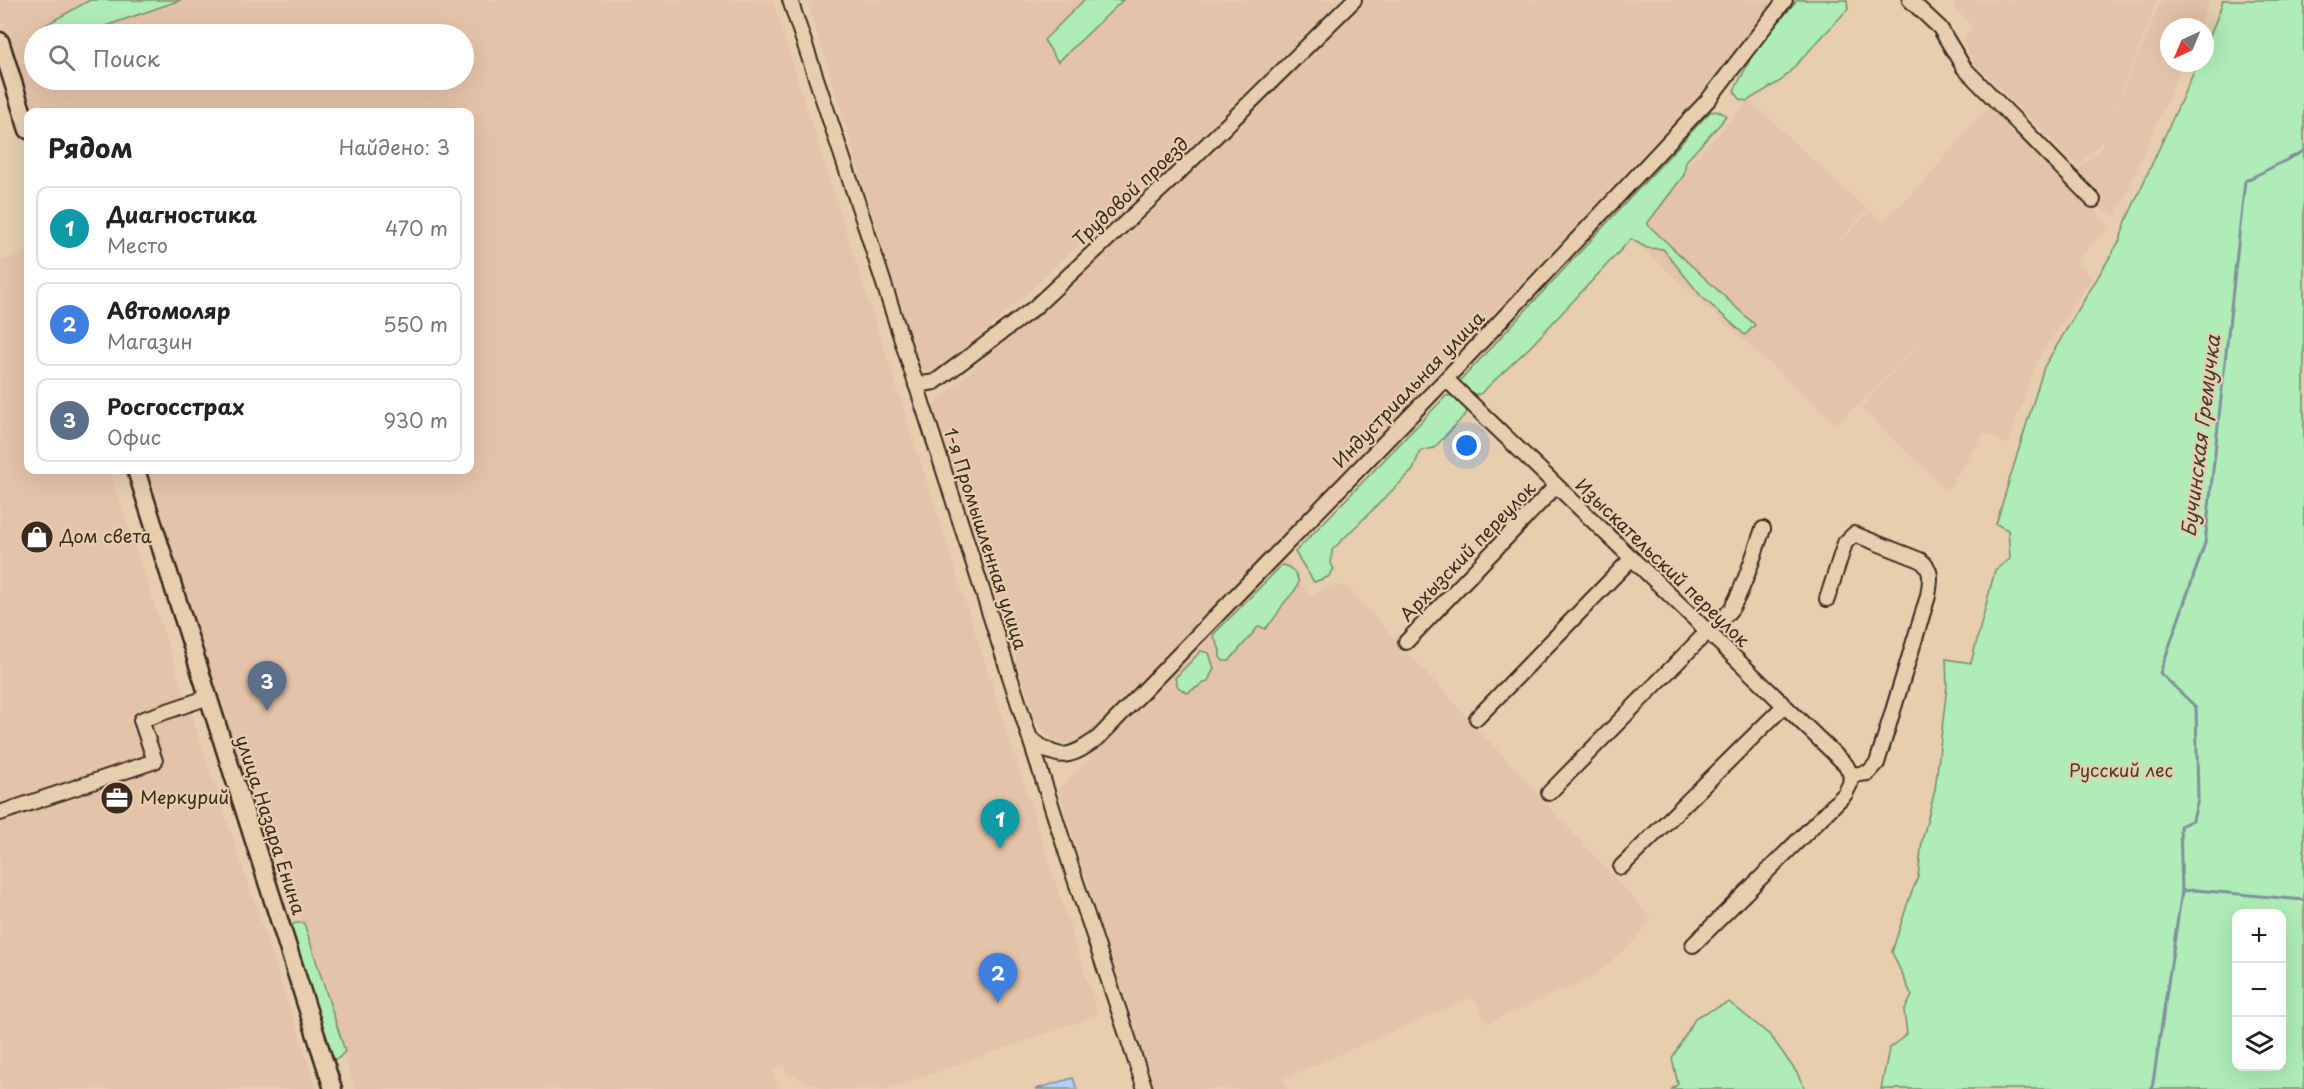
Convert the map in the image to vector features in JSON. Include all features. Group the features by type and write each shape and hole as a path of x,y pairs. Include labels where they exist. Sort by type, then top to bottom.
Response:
{"main road":[{"path":"0,41 24,117"},
{"name":"улица Назара Енина","path":"137,474 333,1089"}],"street":[{"name":"1-я Промышленная улица","path":"790,0 1144,1089"},
{"name":"Трудовой проезд","path":"916,385 935,382 1034,308 1171,180 1354,0"},
{"name":"Индустриальная улица","path":"1031,739 1047,752 1062,755 1080,751 1098,738 1446,380 1712,95 1785,0"},
{"path":"1910,0 1940,27 1964,69 2093,200"},
{"name":"Изыскательский переулок","path":"1446,380 1846,765 1851,775"},
{"name":"Архызский переулок","path":"1406,642 1556,486"},
{"path":"1549,792 1732,608 1763,529"},
{"path":"1693,945 1845,794 1851,784 1851,775 1868,773 1877,763 1928,596 1932,574 1927,565 1920,560 1854,534 1845,543 1827,599"},
{"path":"1477,718 1632,558"},
{"path":"0,813 155,761 141,720 209,697"},
{"path":"1621,867 1784,706"}],"shaded area":[{"path":"0,0 772,0 1098,1015 884,1089 825,1089 787,1073 784,1065 772,1070 778,1089 355,1089 260,790 250,791 144,474 474,474 474,108 29,108 0,20"},
{"path":"807,0 1776,0 1699,95 1228,596 1110,719 1080,740 1065,744 1052,740 1037,723 933,406 1027,318 1030,321 1161,204 1142,186 946,368 934,374 920,369"},
{"path":"1959,0 2157,0 2109,126 2161,0 2209,0 2202,18 2160,18 2160,72 2179,72 2116,216 2094,206 2099,195 2076,172 2100,150 2105,138 2078,167 1975,63 1961,41 1974,28 1953,6"},
{"path":"1749,100 1867,210 1839,243 1870,211 1882,222 1925,181 1989,105 2109,225 2075,262 2092,278 2037,360 2008,445 1984,433 1947,490 1861,408 1927,336 1860,404 1835,423 1627,234"},
{"path":"24,253 24,474 110,474 317,1089 0,1089 0,261"},
{"path":"1285,555 1309,596 1334,585 1345,586 1354,594 1652,919 1630,945 1592,977 1487,1023 1473,997 1282,1079 1287,1089 1155,1089 1128,1013 1058,790"}],"green space":[{"path":"90,0 181,0 111,24 47,24"},
{"path":"1084,0 1123,0 1058,62 1044,40"},
{"path":"1797,0 1847,0 1848,9 1782,80 1747,101 1741,100 1734,91 1754,52"},
{"name":"Русский лес","path":"2223,0 2304,0 2304,1089 1881,1089 1889,1049 1907,1034 1904,1011 1912,996 1892,952 1918,877 1922,841 1935,790 1947,686 1946,659 1971,663 1995,570 2010,559 2008,530 1996,524 2044,367 2120,240 2126,221 2194,72 2214,72 2214,26"},
{"path":"1718,111 1726,115 1686,161 1684,175 1647,224 1755,325 1745,335 1701,296 1663,249 1647,248 1631,239 1531,346 1480,394 1472,394 1465,390 1460,381 1710,112"},
{"path":"1453,395 1467,409 1466,414 1434,448 1420,451 1413,470 1332,550 1331,564 1334,569 1328,577 1314,582 1295,552 1446,396"},
{"path":"1282,565 1291,569 1298,578 1295,590 1265,629 1259,626 1229,661 1223,661 1213,635"},
{"path":"1201,651 1209,653 1214,668 1208,681 1187,693 1178,687 1175,678"},
{"path":"295,923 304,923 345,1051 339,1058 330,1060 289,929"},
{"path":"1729,1002 1771,1036 1797,1073 1805,1089 1672,1089 1678,1084 1672,1058 1696,1017"}],"water":[{"path":"1073,1078 1077,1089 1036,1089"}],"waterway":[{"name":"Бучинская Гремучка","path":"2152,1089 2182,891 2180,826 2193,820 2198,799 2196,707 2160,673 2205,543 2245,181 2304,151"},
{"path":"2182,891 2196,890 2304,900"}],"place":[{"name":"Дом света","path":"37,537"},
{"name":"Росгосстрах","path":"267,711"},
{"name":"Меркурий","path":"117,798"},
{"name":"Диагностика","path":"1000,849"},
{"name":"Автомоляр","path":"998,1003"}]}
